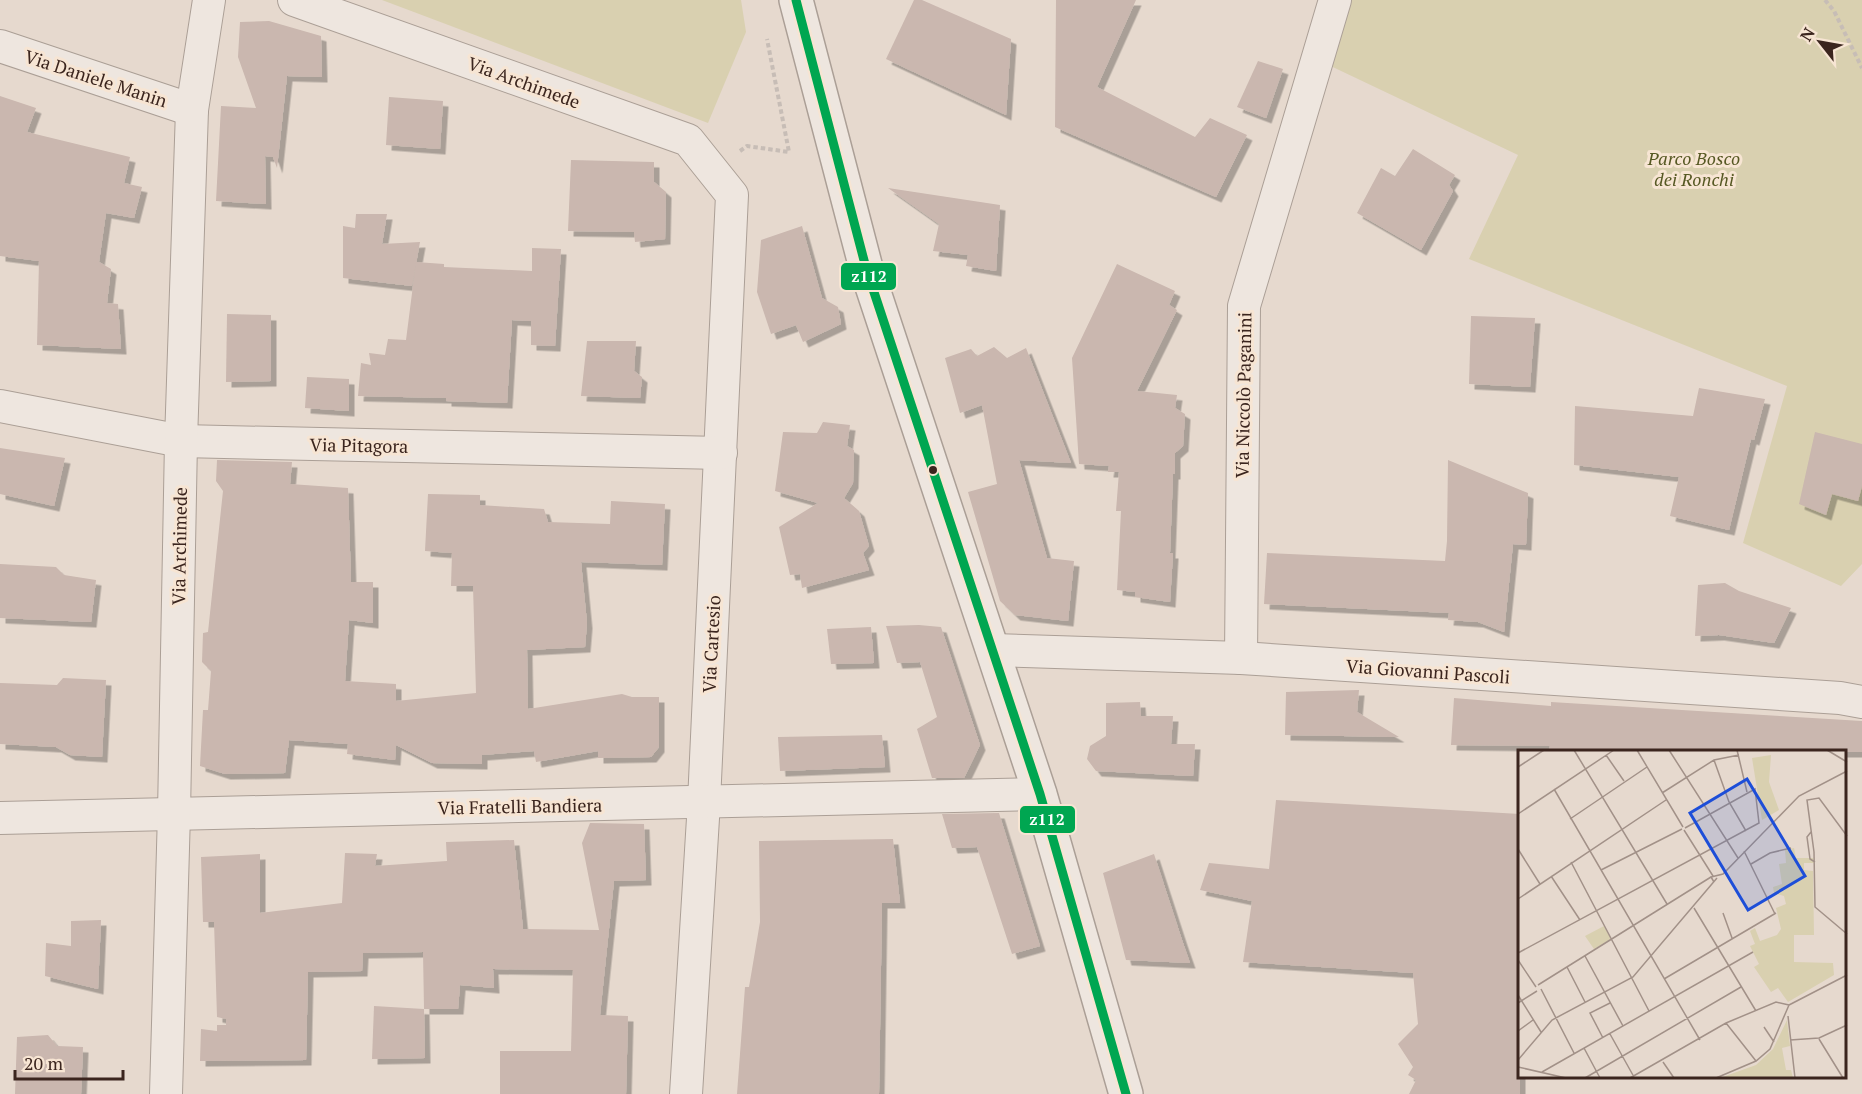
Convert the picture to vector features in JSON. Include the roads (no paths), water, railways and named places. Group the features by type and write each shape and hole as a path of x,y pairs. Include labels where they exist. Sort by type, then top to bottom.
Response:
{"street":[{"name":"Via Archimede","path":"166,1094 181,441 192,110 209,0"},
{"name":"Via Archimede","path":"294,0 688,140 723,183"},
{"path":"796,0 866,268 1040,794 1126,1094"},
{"name":"Via Niccolò Paganini","path":"1241,658 1244,306 1335,0"},
{"name":"Via Daniele Manin","path":"0,46 192,110"},
{"name":"Via Cartesio","path":"686,1094 704,802 721,453 723,183"},
{"name":"Via Pitagora","path":"0,406 181,441 721,453"},
{"name":"Via Giovanni Pascoli","path":"993,650 1241,658 1862,702"},
{"name":"Via Fratelli Bandiera","path":"0,818 1040,794"}],"park label":[{"name":"Parco Bosco dei Ronchi","path":"1694,168"}]}
